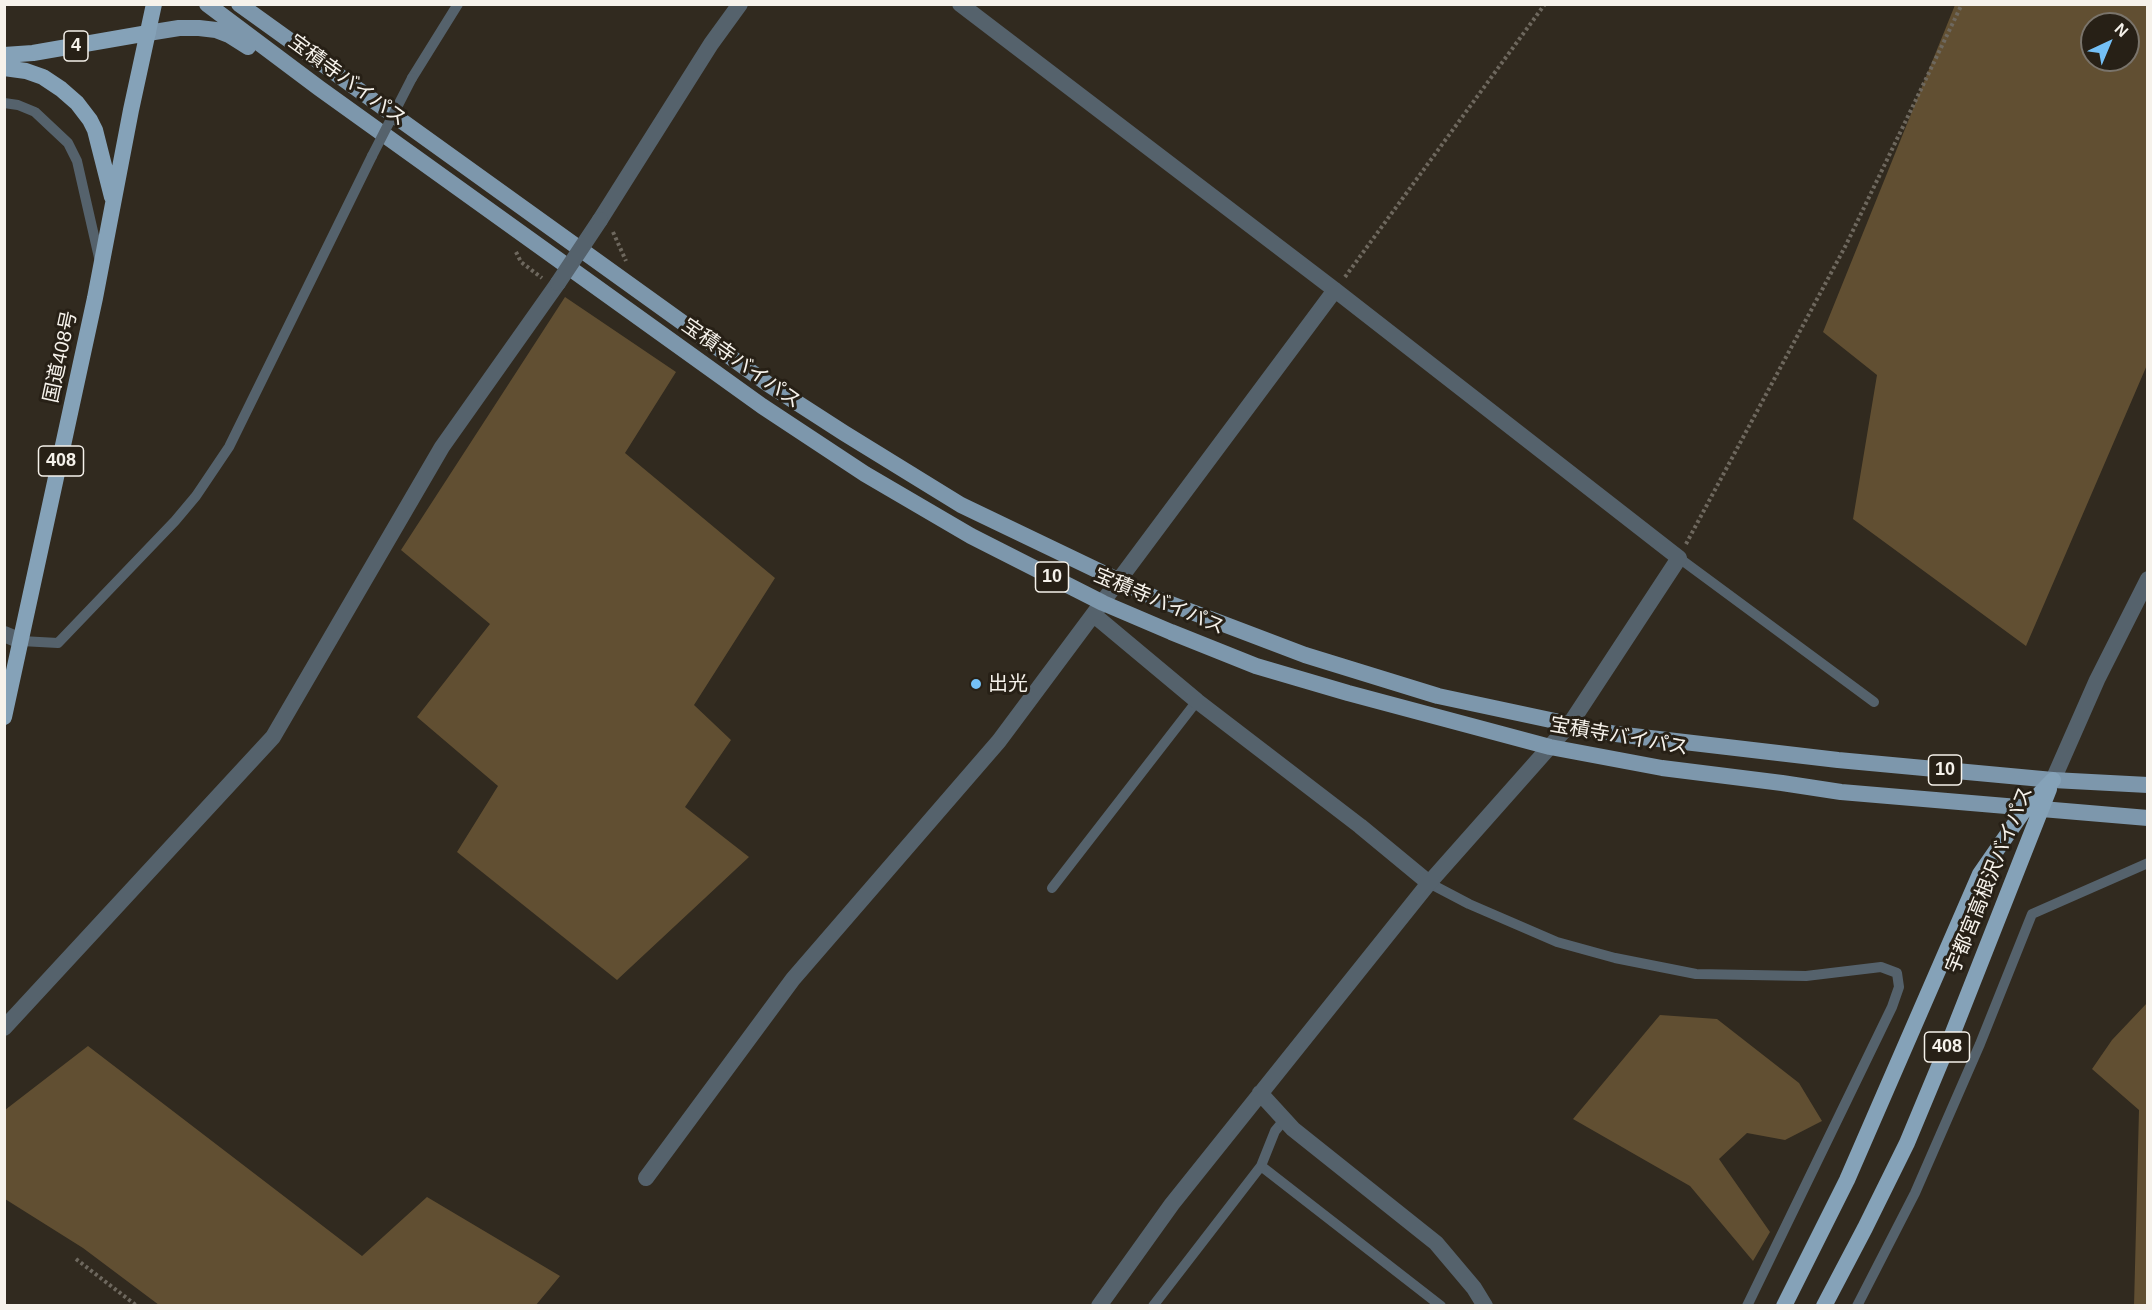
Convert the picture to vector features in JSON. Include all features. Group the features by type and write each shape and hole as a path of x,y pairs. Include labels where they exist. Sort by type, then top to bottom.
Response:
{"highway":[{"name":"国道408号","path":"4,717 101,268 153,4"},
{"name":"4","path":"4,55 33,53 148,33"},
{"path":"4,68 26,71 43,77 77,103 95,130 114,204"},
{"name":"宇都宮高根沢バイパス","path":"1784,1305 1847,1180 1980,874 2033,809 2053,780"},
{"name":"宇都宮高根沢バイパス","path":"1824,1305 1907,1143 1952,1035 2033,809"}],"main road":[{"name":"宝積寺バイパス","path":"207,4 319,88 762,406 846,462 1098,609 1256,666 1550,747 1662,768 1841,792 2148,819"},
{"name":"宝積寺バイパス","path":"239,4 768,384 844,434 961,505 1165,602 1305,655 1438,696 1616,734 1838,760 2053,780 2148,785"},
{"path":"148,33 190,28 216,30 240,41 286,73 319,88"}],"street":[{"path":"4,1028 273,737 442,447 553,282 604,222 711,44 740,4"},
{"path":"960,4 1335,290 1678,558 1570,724 1429,883 1172,1204 1099,1305"},
{"path":"646,1178 793,979 999,741 1335,290"},
{"path":"2053,780 2097,680 2148,579"},
{"path":"1098,609 1197,701 1360,826 1429,883"},
{"path":"4,634 21,641"},
{"path":"1260,1093 1293,1129 1436,1244 1474,1288 1485,1305"}],"lane":[{"path":"21,641 58,643 175,521 196,496 240,427 412,78 458,4"},
{"path":"4,103 18,105 35,112 71,147 84,188 101,268"},
{"path":"1678,558 1874,702"},
{"path":"1052,888 1197,701"},
{"path":"1857,1305 1916,1193 1980,1044 2031,914 2148,863"},
{"path":"1429,883 1469,904 1557,942 1615,958 1661,967 1707,974 1806,976 1881,967 1897,973 1899,987 1892,1007 1747,1305"},
{"path":"1153,1305 1261,1166 1270,1141 1285,1119"},
{"path":"1261,1166 1441,1305"}],"path":[{"path":"1335,290 1545,4"},
{"path":"1678,558 1846,245 1962,4"},
{"path":"604,222 624,255"},
{"path":"514,248 521,262 553,282"},
{"path":"76,1259 137,1305"}],"shaded area":[{"path":"1955,5 2147,5 2147,365 2026,646 1853,519 1877,375 1823,332"},
{"path":"565,297 676,372 625,453 775,578 694,705 731,740 685,807 749,857 617,980 457,852 498,786 417,717 490,624 401,550"},
{"path":"2147,1003 2148,1305 2134,1306 2139,1110 2092,1069 2112,1040"},
{"path":"1660,1015 1717,1019 1799,1083 1822,1121 1785,1140 1747,1133 1719,1159 1770,1232 1753,1261 1690,1186 1573,1119"},
{"path":"88,1046 362,1256 427,1197 560,1276 536,1305 159,1305 83,1248 5,1199 5,1110"}],"place":[{"name":"出光","path":"976,684"}]}
